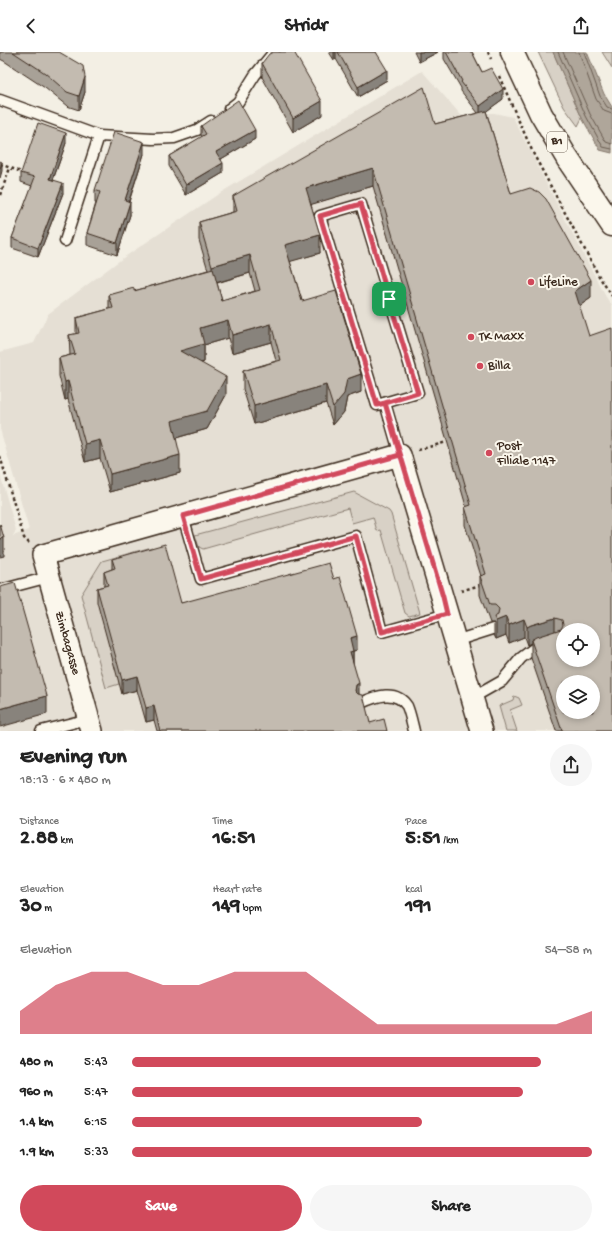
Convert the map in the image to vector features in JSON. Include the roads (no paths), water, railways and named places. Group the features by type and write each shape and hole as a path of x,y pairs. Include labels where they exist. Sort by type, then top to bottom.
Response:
{"main road":[{"name":"B1","path":"512,52 541,114 567,158 612,225"}],"street":[{"path":"183,516 400,455 482,731"},
{"name":"Zimbagasse","path":"90,725 43,555 183,516"}],"lane":[{"path":"0,100 99,136 153,139 174,138 197,130 238,102 255,75 274,52"},
{"path":"64,240 99,136"},
{"path":"361,204 418,393 385,403 377,405 320,216 361,204"},
{"path":"385,403 400,455"},
{"path":"183,516 201,579 356,536 382,632 447,614"},
{"path":"0,590 49,577"},
{"path":"455,641 492,630"},
{"path":"472,698 502,681 521,658 532,649 551,643"},
{"path":"361,703 374,698 391,695 399,698 407,707 414,731"},
{"path":"41,731 90,725"}],"water":[{"path":"553,52 587,52 604,94 612,107 612,153 600,150 582,118"}],"place":[{"name":"LifeLine","path":"531,282"},
{"name":"TK Maxx","path":"471,337"},
{"name":"Billa","path":"480,366"},
{"name":"Post Filiale 1147","path":"489,453"}]}
